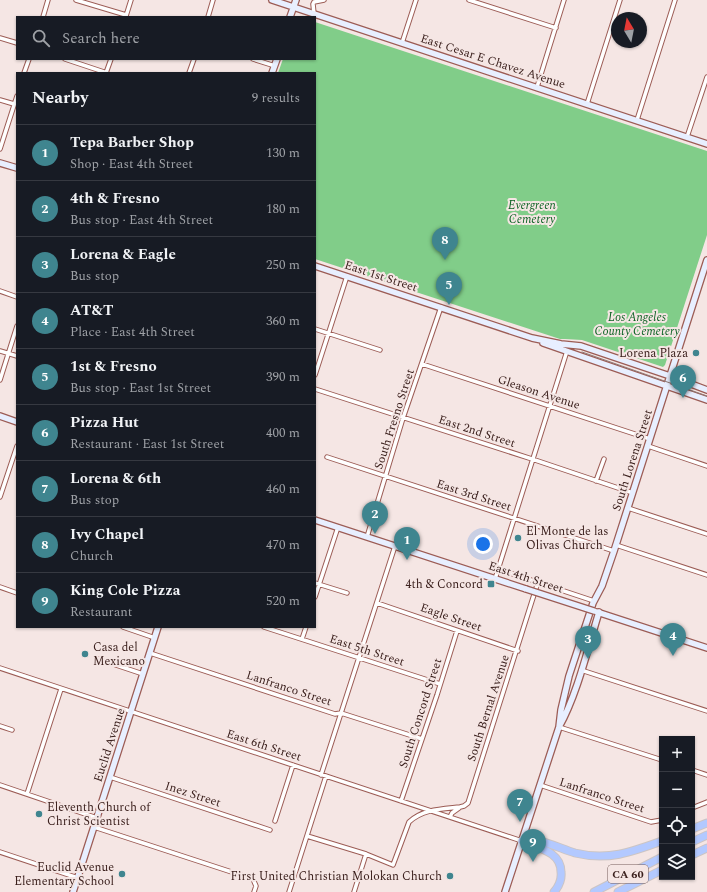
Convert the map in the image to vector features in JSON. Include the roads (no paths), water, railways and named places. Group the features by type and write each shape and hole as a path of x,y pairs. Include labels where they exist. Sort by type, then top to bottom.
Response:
{"highway":[{"path":"695,828 707,823"},
{"path":"695,841 707,835"},
{"path":"522,841 533,839 588,855 607,856 636,851 659,842"},
{"path":"522,841 554,855 560,863 561,878 558,888 554,892"},
{"path":"695,854 707,848"},
{"name":"CA 60","path":"594,892 659,859"},
{"name":"CA 60","path":"618,892 625,890 659,872"}],"street":[{"path":"43,16 48,0"},
{"path":"76,0 126,16 131,0"},
{"path":"208,16 213,0"},
{"name":"East Cesar E Chavez Avenue","path":"272,0 707,144"},
{"path":"290,16 296,0"},
{"path":"314,14 314,2 324,0"},
{"path":"402,43 416,0"},
{"path":"469,0 556,28"},
{"path":"537,87 564,0"},
{"path":"587,104 620,0"},
{"path":"637,120 675,0"},
{"path":"0,38 16,43"},
{"path":"24,72 29,60"},
{"path":"68,60 103,72"},
{"path":"106,72 111,60"},
{"path":"189,72 194,60"},
{"path":"256,60 275,66"},
{"path":"272,72 277,60"},
{"path":"687,137 707,77"},
{"path":"0,149 16,99"},
{"path":"0,100 14,104"},
{"path":"0,163 16,168"},
{"name":"South Lorena Street","path":"505,892 559,727 561,710 569,676 594,601 602,586 633,494 707,260"},
{"name":"East 1st Street","path":"316,266 532,338 567,352 668,381 707,390"},
{"path":"316,372 347,276"},
{"path":"0,291 16,297"},
{"name":"South Fresno Street","path":"367,537 404,418 441,307"},
{"path":"0,380 16,329"},
{"path":"316,329 380,350"},
{"name":"East 1st Street","path":"532,338 561,344 581,346 668,381 707,400"},
{"path":"0,351 16,356"},
{"path":"495,579 567,352"},
{"name":"Gleason Avenue","path":"422,364 650,439"},
{"name":"East 2nd Street","path":"316,389 532,459 633,494"},
{"path":"0,416 16,422"},
{"path":"648,446 707,466"},
{"path":"0,497 16,449"},
{"name":"East 3rd Street","path":"327,457 514,518 707,575"},
{"path":"596,481 604,459"},
{"path":"0,479 5,480"},
{"path":"628,508 707,534"},
{"name":"East 4th Street","path":"316,520 707,648"},
{"path":"338,527 317,584 347,593"},
{"path":"321,774 342,714 395,546"},
{"name":"East 4th Street","path":"498,569 594,601"},
{"name":"South Bernal Avenue","path":"450,817 452,813 468,803 518,651 538,582"},
{"path":"0,587 16,593"},
{"name":"Eagle Street","path":"377,603 518,651"},
{"name":"South Lorena Street","path":"559,727 564,719 581,670 597,612"},
{"path":"126,628 155,638"},
{"name":"Euclid Avenue","path":"73,892 158,628"},
{"name":"East 5th Street","path":"267,628 440,684"},
{"path":"302,639 306,628"},
{"name":"South Concord Street","path":"401,801 457,631"},
{"name":"Lanfranco Street","path":"150,652 335,714 342,714 422,740"},
{"path":"98,659 143,674"},
{"name":"East 6th Street","path":"0,668 522,841"},
{"path":"581,670 707,711"},
{"path":"27,794 61,689"},
{"path":"0,726 12,730"},
{"path":"559,727 659,759"},
{"path":"275,821 293,765"},
{"path":"695,771 707,775"},
{"path":"289,892 326,776"},
{"name":"Inez Street","path":"110,777 270,830"},
{"path":"0,785 97,818"},
{"name":"Lanfranco Street","path":"540,786 651,822 659,821"},
{"path":"695,807 707,802"},
{"path":"307,836 366,854 393,865 409,822 423,812 460,807"},
{"path":"94,827 253,879 256,886 254,892"},
{"path":"0,852 78,878"},
{"path":"354,892 366,854"}],"tram line":[{"path":"582,352 707,396"}],"place":[{"name":"Ivy Chapel","path":"445,260"},
{"name":"1st & Fresno","path":"449,305"},
{"name":"Lorena Plaza","path":"696,353"},
{"name":"Pizza Hut","path":"683,398"},
{"name":"4th & Fresno","path":"375,534"},
{"name":"El Monte de las Olivas Church","path":"518,538"},
{"name":"Tepa Barber Shop","path":"407,560"},
{"name":"4th & Concord","path":"491,584"},
{"name":"Casa del Mexicano","path":"85,654"},
{"name":"AT&T","path":"673,656"},
{"name":"Lorena & Eagle","path":"588,659"},
{"name":"Eleventh Church of Christ Scientist","path":"39,814"},
{"name":"Lorena & 6th","path":"520,822"},
{"name":"King Cole Pizza","path":"533,862"},
{"name":"Euclid Avenue Elementary School","path":"122,874"},
{"name":"First United Christian Molokan Church","path":"450,876"}],"park label":[{"name":"Evergreen Cemetery","path":"532,212"},
{"name":"Los Angeles County Cemetery","path":"637,324"}]}
